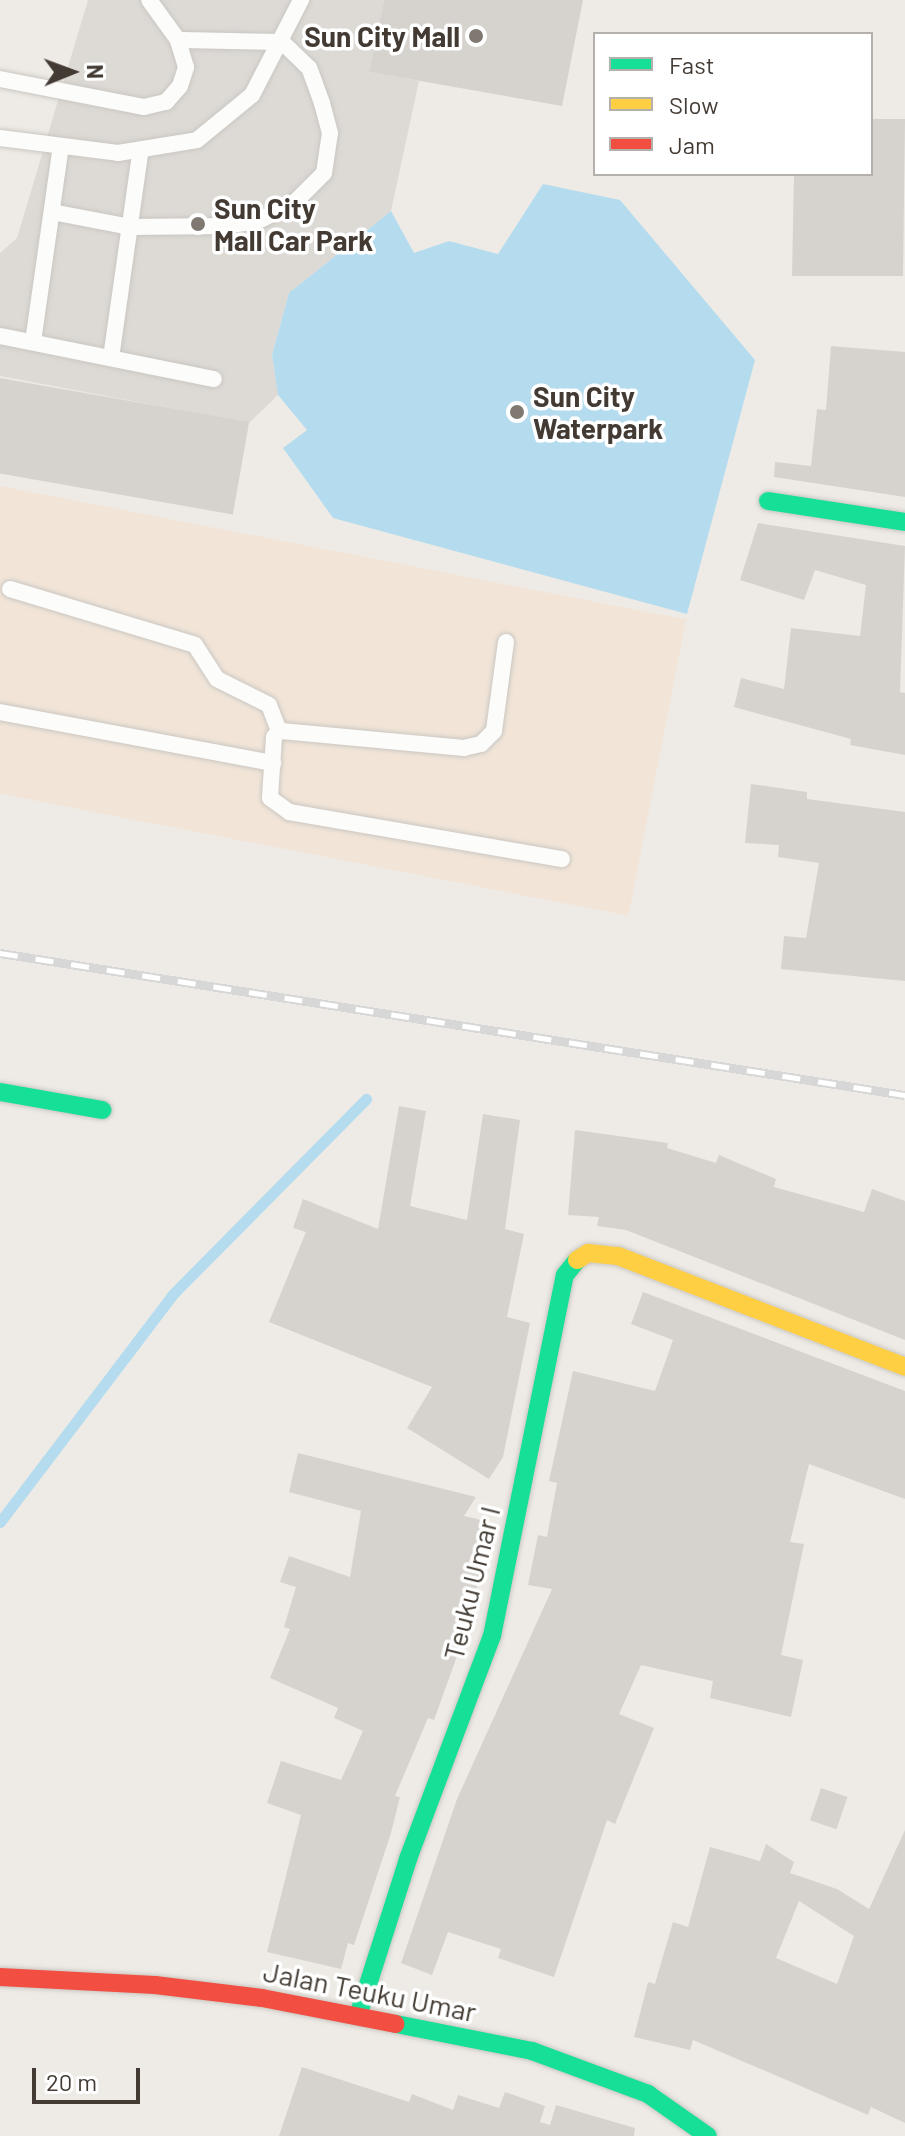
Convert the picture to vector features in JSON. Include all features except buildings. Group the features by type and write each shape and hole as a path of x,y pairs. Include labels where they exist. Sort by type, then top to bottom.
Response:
{"street":[{"path":"768,501 905,522"},
{"path":"0,1092 102,1110"},
{"name":"Teuku Umar I","path":"358,2016 408,1859 492,1636 565,1275 588,1253 618,1256 905,1367"},
{"name":"Jalan Teuku Umar","path":"0,1977 155,1985 358,2016 532,2051 602,2074 648,2094 708,2136"}],"lane":[{"path":"0,79 144,107 166,102 180,86 186,67 178,40 149,0"},
{"path":"0,138 140,153 197,140 252,95 301,0"},
{"path":"52,212 130,227 258,221 294,203 324,173 330,133 322,103 309,68 282,42 178,40"},
{"path":"33,342 61,146"},
{"path":"111,358 140,153"},
{"path":"0,336 214,379"},
{"path":"10,589 195,645 217,679 269,705 279,731 270,798 289,812 562,859"},
{"path":"279,731 464,748 481,744 494,731 506,642"},
{"path":"0,712 273,763"}],"shaded area":[{"name":"Sun City Mall Car Park","path":"88,0 384,0 369,72 419,81 391,211 289,293 272,355 278,395 249,423 0,376 0,253 17,238"},
{"path":"0,486 686,619 629,916 0,794"}],"water":[{"name":"Sun City Waterpark","path":"543,184 620,200 755,360 687,614 333,518 283,448 307,430 278,395 272,355 289,293 391,211 414,253 449,241 498,254"}],"waterway":[{"path":"0,1522 172,1295 366,1099"}],"railway":[{"path":"0,953 905,1095"}],"traffic: fast":[{"path":"768,501 905,522"},
{"path":"0,1092 102,1110"},
{"path":"358,2016 408,1859 492,1636 565,1275 577,1260"},
{"path":"396,2024 532,2051 648,2094 708,2136"}],"traffic: slow":[{"path":"577,1260 588,1253 618,1256 905,1367"}],"traffic: jam":[{"path":"0,1977 155,1985 262,1998 396,2024"}],"place":[{"name":"Sun City Mall","path":"476,36"},
{"name":"Sun City Mall Car Park","path":"198,224"},
{"name":"Sun City Waterpark","path":"517,412"}]}
